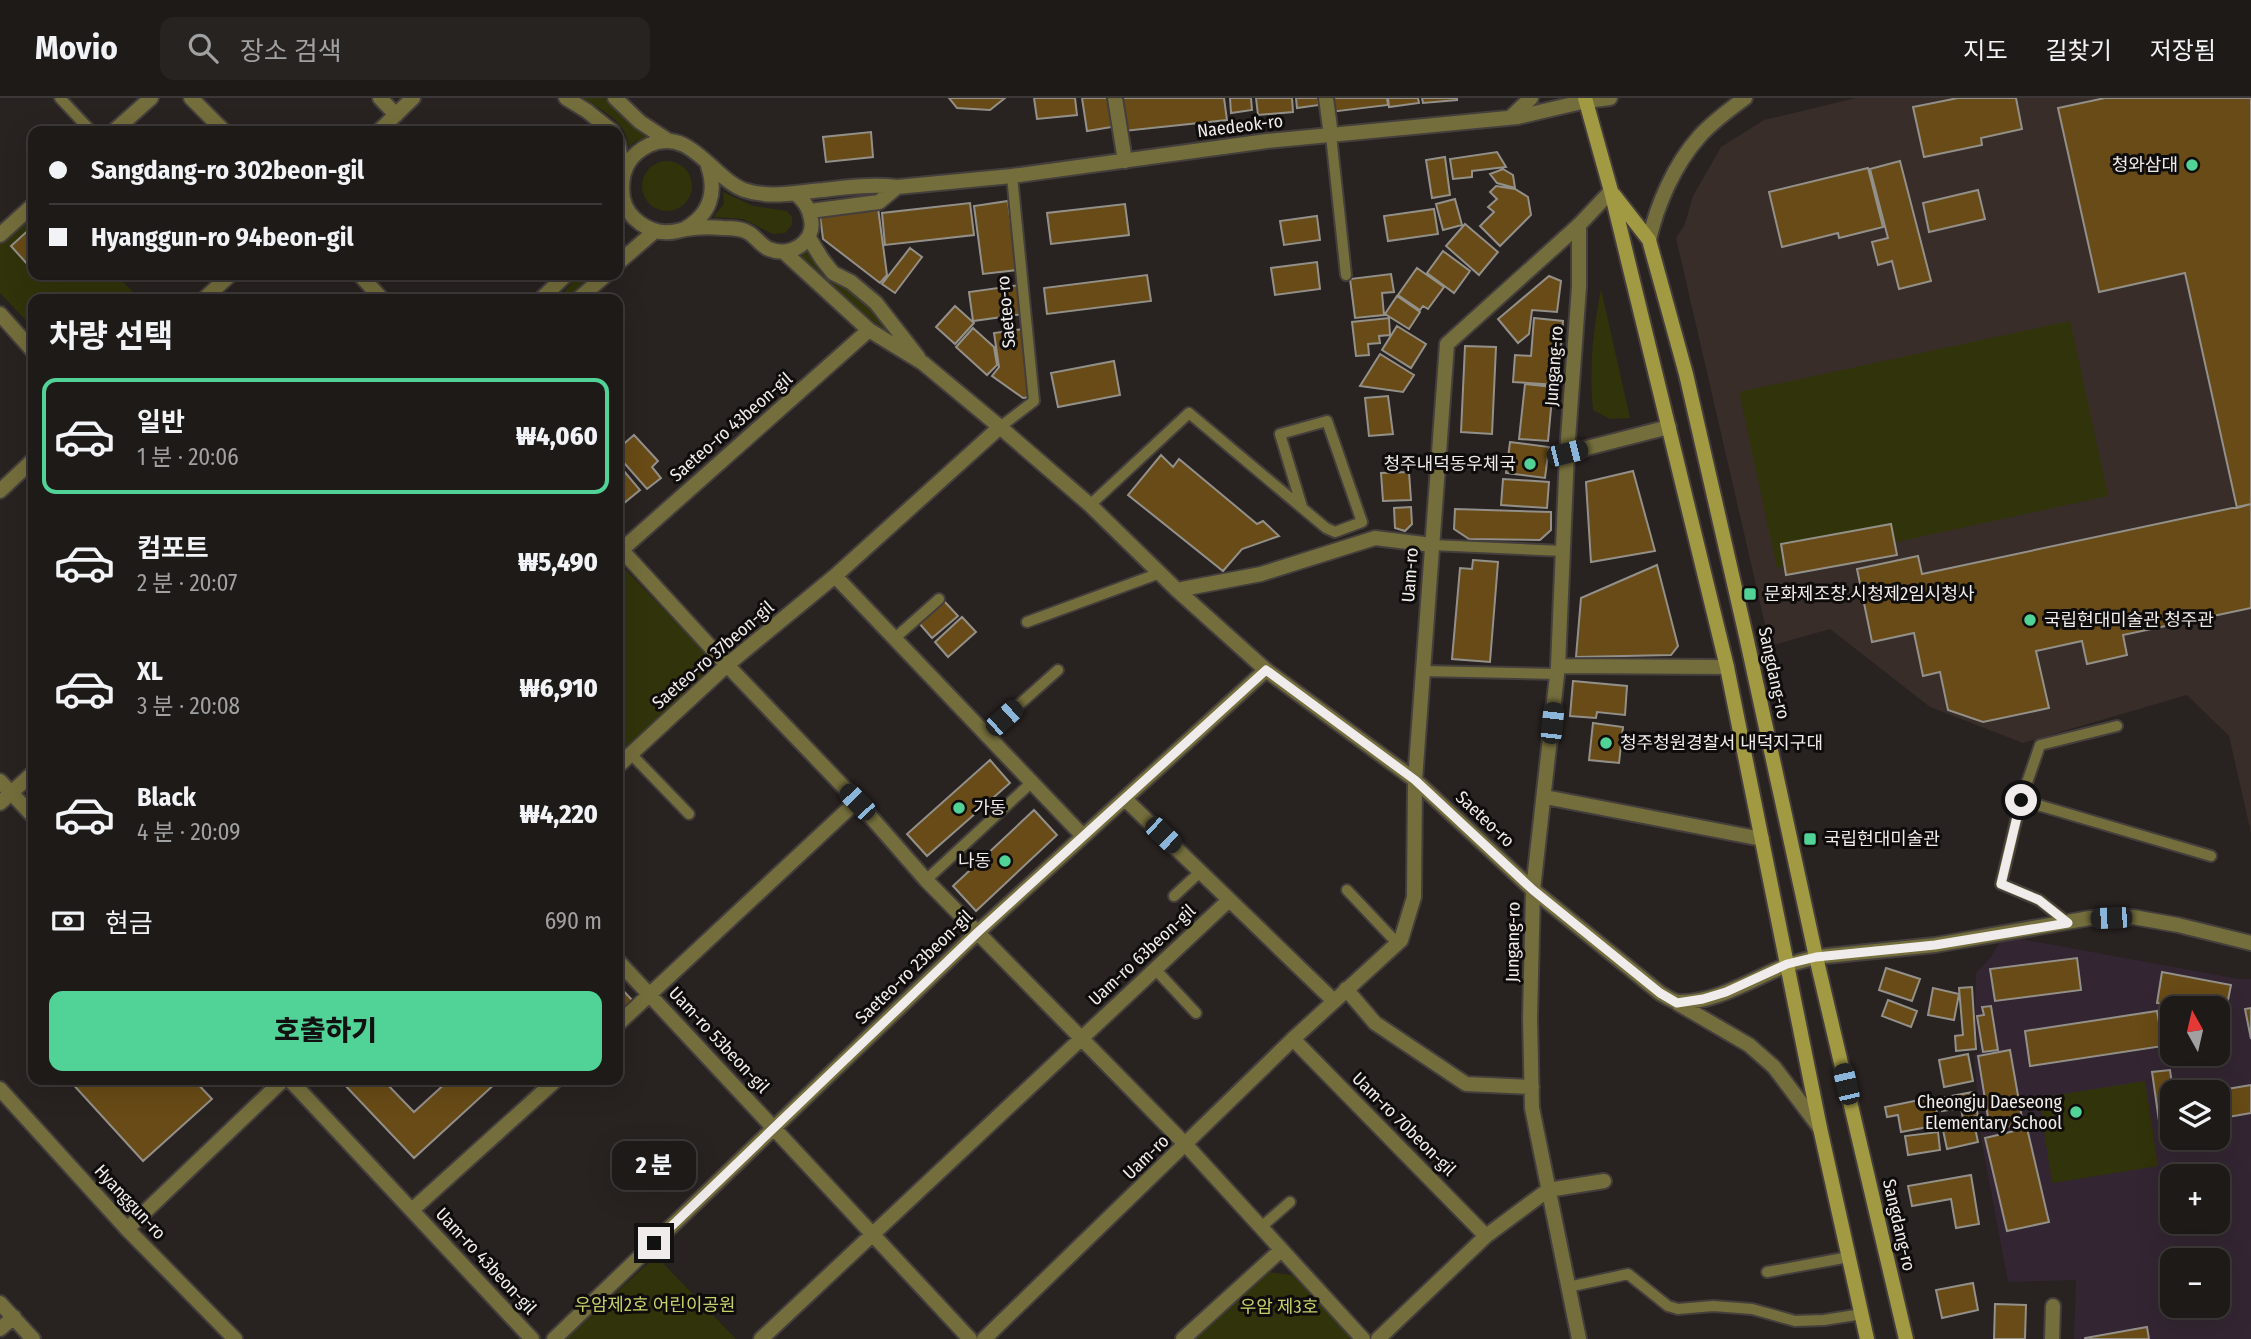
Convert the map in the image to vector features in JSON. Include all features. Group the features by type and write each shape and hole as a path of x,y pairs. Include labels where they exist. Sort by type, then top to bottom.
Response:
{"main road":[{"name":"Sangdang-ro","path":"1586,99 1727,667 1867,1339"},
{"name":"Sangdang-ro","path":"1611,191 1649,240 1686,374 1816,957 1906,1339"}],"street":[{"path":"120,126 151,98"},
{"path":"191,98 219,126"},
{"path":"380,98 396,115"},
{"path":"384,126 413,98"},
{"path":"566,98 606,126"},
{"path":"615,98 640,122 670,141"},
{"path":"1115,98 1125,161"},
{"path":"1326,98 1331,135"},
{"path":"1511,117 1531,98"},
{"name":"Naedeok-ro","path":"707,165 741,189 760,194 878,185 897,187 1013,176 1267,141 1511,117 1586,99 1610,98"},
{"path":"1649,240 1672,178 1698,138 1724,113 1745,98"},
{"path":"623,173 630,160 641,149 654,143 670,141 685,144 698,153 707,165 712,179 713,195 708,209 698,221 670,233 655,231 642,225 631,215 623,201"},
{"path":"810,211 879,202 897,187"},
{"name":"Uam-ro","path":"984,1339 1293,1039 1401,940 1414,897 1415,780 1447,344 1579,225 1611,191"},
{"path":"686,228 720,227 745,230 770,250 784,251 801,247 809,238 813,225 810,211 795,193"},
{"path":"0,235 28,210"},
{"name":"Jungang-ro","path":"1578,1339 1532,1108 1530,1018 1533,890 1558,670 1567,453 1579,287 1579,225"},
{"path":"623,259 655,231"},
{"path":"809,238 833,272 851,282 876,303 923,363"},
{"path":"784,251 869,330 923,363"},
{"path":"209,294 225,280"},
{"path":"365,280 377,294"},
{"path":"546,294 561,280"},
{"path":"584,294 600,280"},
{"path":"0,314 28,345"},
{"name":"Saeteo-ro 43beon-gil","path":"623,545 869,330"},
{"name":"Saeteo-ro","path":"923,363 1090,505 1177,590 1266,670 1415,780 1533,890 1660,993 1749,1045 1774,1068 1821,1128"},
{"name":"Saeteo-ro 37beon-gil","path":"623,761 727,665 835,576 1000,427"},
{"path":"1567,453 1669,427"},
{"path":"0,491 28,465"},
{"path":"1177,590 1261,574 1375,538 1432,545"},
{"path":"623,553 857,802 926,880 1186,1145 1363,1339"},
{"path":"835,576 1083,836"},
{"path":"1558,670 1727,667"},
{"name":"Saeteo-ro 23beon-gil","path":"554,1339 978,932 1266,670"},
{"path":"6,798 28,778"},
{"path":"0,781 6,798 28,813"},
{"path":"1545,797 1762,839"},
{"path":"1125,799 1334,1001"},
{"name":"Uam-ro 53beon-gil","path":"623,1019 857,802"},
{"name":"Uam-ro 63beon-gil","path":"873,1235 1229,900"},
{"path":"1677,1003 1726,992 1787,964 1816,957 1935,945 2090,918 2133,917 2251,943"},
{"name":"Uam-ro 53beon-gil","path":"623,966 970,1339"},
{"path":"1346,989 1375,1023 1466,1084 1532,1087"},
{"name":"Uam-ro 70beon-gil","path":"1293,1039 1486,1236"},
{"path":"127,1229 278,1085"},
{"name":"Uam-ro 43beon-gil","path":"295,1085 532,1339"},
{"name":"Uam-ro 43beon-gil","path":"412,1210 550,1085"},
{"name":"Hyanggun-ro","path":"0,1089 127,1229 235,1339"},
{"path":"1378,1339 1486,1236 1548,1190 1604,1181"},
{"path":"761,1339 873,1235"},
{"path":"1185,1337 1281,1250"},
{"path":"0,1303 33,1339"},
{"path":"2052,1339 2053,1306"},
{"path":"0,1329 13,1317"}],"lane":[{"path":"60,98 86,126"},
{"path":"1331,135 1346,275"},
{"name":"Saeteo-ro","path":"1000,427 1034,401 1013,176"},
{"path":"1090,505 1189,413 1326,528 1335,532 1362,522 1327,421 1280,434 1302,507"},
{"path":"1432,545 1563,551"},
{"path":"1027,622 1160,573"},
{"path":"895,638 939,599"},
{"path":"986,734 1058,670"},
{"path":"1422,671 1558,670"},
{"path":"2068,923 2039,900 2001,884 2021,800 2040,745 2116,726"},
{"path":"631,754 689,814"},
{"path":"926,880 1031,782"},
{"path":"2021,800 2211,856"},
{"path":"1174,896 1200,872"},
{"path":"1347,890 1396,943"},
{"path":"1155,969 1196,1013"},
{"path":"1260,1228 1290,1202"},
{"path":"1767,1272 1849,1257"},
{"path":"1568,1287 1628,1273 1668,1306 1678,1310 1713,1306 1752,1309 1795,1321 1862,1314"}],"shaded area":[{"path":"1856,98 2251,98 2251,833 2229,736 2187,695 2023,743 1930,707 1830,629 1770,646 1676,238 1685,224 1693,196 1721,147 1764,120"},
{"name":"Cheongju Daeseong Elementary School","path":"2004,936 2251,979 2251,1339 2074,1339 2076,1280 2008,1282 1981,1138 1974,1055 1979,1052 1975,1016 1976,973 1990,958"}],"green space":[{"path":"581,98 604,98 647,138 634,142 629,148 623,126"},
{"path":"667,161 685,168 692,186 685,204 667,211 649,204 642,186 649,168"},
{"path":"723,192 753,206 787,211 792,217 792,225 785,233 773,234 743,219 713,217 724,204"},
{"path":"28,219 28,280 121,280 135,294 28,294 28,323 0,293 0,244"},
{"path":"808,248 857,292 886,324 884,329 796,257 801,256"},
{"path":"574,280 589,280 574,294 562,294"},
{"path":"1601,289 1630,418 1610,419 1593,410 1592,349"},
{"path":"2070,321 2108,496 1777,568 1739,392"},
{"path":"623,568 708,656 711,673 623,755"},
{"path":"2145,1081 2158,1166 2052,1183 2039,1098"},
{"name":"우암제2호 어린이공원","path":"656,1256 736,1339 568,1339 568,1337"},
{"name":"우암 제3호","path":"1269,1272 1292,1275 1351,1335 1350,1339 1195,1339"}],"building":[{"path":"949,98 1005,98 990,110 957,108"},
{"path":"1034,98 1075,98 1077,115 1037,119"},
{"path":"1082,98 1108,98 1112,127 1087,131"},
{"path":"1120,98 1224,98 1227,120 1124,131"},
{"path":"1230,98 1251,98 1252,110 1231,113"},
{"path":"1256,98 1292,98 1293,112 1258,115"},
{"path":"1296,98 1318,98 1319,105 1297,108"},
{"path":"1329,98 1387,98 1388,105 1330,112"},
{"path":"1388,98 1418,98 1419,103 1389,107"},
{"path":"1422,98 1457,98 1457,100 1423,103"},
{"path":"1958,98 2016,98 2022,129 1981,138 1982,145 1924,157 1913,107"},
{"path":"2105,98 2251,98 2251,504 2237,508 2185,273 2099,292 2058,108"},
{"path":"871,132 873,157 826,162 823,137"},
{"path":"1497,152 1506,167 1472,171 1472,177 1453,179 1450,159"},
{"path":"1445,157 1450,195 1432,198 1426,160"},
{"path":"1900,161 1931,281 1899,289 1892,261 1878,265 1872,242 1888,238 1870,169"},
{"path":"1868,168 1883,227 1839,238 1838,233 1782,247 1769,192"},
{"path":"1503,169 1513,175 1515,188 1497,183 1490,174"},
{"path":"1496,186 1515,189 1528,197 1531,215 1500,246 1480,226 1494,212 1488,207 1497,199 1490,192"},
{"path":"1978,190 1985,219 1929,232 1923,203"},
{"path":"1455,199 1462,225 1443,230 1436,204"},
{"path":"1008,201 1017,270 983,274 974,206"},
{"path":"970,203 974,235 885,245 882,213"},
{"path":"1125,204 1129,235 1051,244 1047,213"},
{"path":"878,208 887,275 880,283 823,239 820,216"},
{"path":"1434,209 1438,234 1388,241 1384,216"},
{"path":"1317,216 1320,240 1284,245 1280,221"},
{"path":"1465,224 1498,252 1479,275 1446,246"},
{"path":"28,231 28,265 11,246"},
{"path":"910,248 922,257 895,293 882,284"},
{"path":"1443,251 1470,271 1454,293 1427,273"},
{"path":"1317,262 1320,289 1275,295 1271,268"},
{"path":"1417,268 1444,287 1428,309 1423,306 1420,310 1398,295"},
{"path":"1391,274 1394,292 1382,293 1384,315 1355,318 1350,279"},
{"path":"1147,275 1151,301 1047,314 1044,288"},
{"path":"1549,276 1561,281 1557,312 1532,310 1529,334 1518,343 1498,319"},
{"path":"1019,285 1023,314 973,321 969,292"},
{"path":"1397,296 1420,312 1409,329 1385,314"},
{"path":"955,306 974,323 955,344 936,327"},
{"path":"1389,318 1390,335 1379,336 1380,343 1368,344 1369,355 1356,356 1352,322"},
{"path":"1534,318 1563,321 1558,385 1513,382 1515,355 1531,356"},
{"path":"1397,326 1426,344 1411,368 1382,350"},
{"path":"973,328 994,347 997,365 987,375 956,347"},
{"path":"1023,329 1032,397 1023,398 992,376 999,367 994,333"},
{"path":"1465,346 1496,347 1492,434 1461,432"},
{"path":"1380,354 1414,375 1403,392 1360,386"},
{"path":"1114,361 1120,395 1058,407 1051,373"},
{"path":"1525,384 1553,387 1548,441 1519,439"},
{"path":"1388,396 1393,434 1369,436 1365,398"},
{"path":"634,435 658,461 652,467 661,478 647,489 623,462 623,445"},
{"path":"1510,442 1549,447 1545,478 1506,473"},
{"path":"1161,455 1173,467 1179,459 1257,524 1263,521 1279,536 1242,549 1223,571 1128,495"},
{"path":"623,470 640,490 623,504"},
{"path":"1633,471 1655,551 1591,562 1586,482"},
{"path":"1409,472 1411,500 1383,501 1381,473"},
{"path":"1503,479 1549,482 1547,508 1501,505"},
{"name":"국립현대미술관 청주관","path":"2251,504 2251,608 2123,635 2127,655 2087,664 2082,641 2036,651 2049,708 1983,722 1948,710 1940,672 1923,676 1914,633 1872,642 1857,569 1918,556 1922,574"},
{"name":"국립현대미술관 청주관","path":"2251,504 2251,608 2123,635 2127,655 2087,664 2082,641 2036,651 2049,708 1983,722 1948,710 1940,672 1923,676 1914,633 1872,642 1857,569 1918,556 1922,574"},
{"path":"1411,507 1412,524 1405,531 1395,528 1394,508"},
{"path":"1455,509 1551,512 1551,530 1540,540 1469,539 1454,529"},
{"path":"1891,524 1897,555 1786,575 1781,544"},
{"path":"1473,560 1498,562 1490,662 1452,659 1460,568 1472,569"},
{"path":"1657,565 1678,646 1671,655 1576,657 1581,598"},
{"path":"944,601 958,616 932,638 919,623"},
{"path":"962,617 976,632 948,657 935,642"},
{"path":"1573,681 1627,686 1625,715 1597,712 1596,718 1570,716"},
{"name":"청주청원경찰서 내덕지구대","path":"1593,723 1623,727 1619,763 1589,760"},
{"name":"가동","path":"990,760 1010,783 927,856 907,834"},
{"name":"나동","path":"1034,810 1057,835 976,911 953,886"},
{"path":"2077,958 2081,990 1995,1001 1990,969"},
{"path":"1886,968 1920,979 1912,1001 1879,990"},
{"path":"2162,972 2231,985 2229,996 2160,996 2160,1004 2157,1003"},
{"path":"1972,987 1976,1049 1956,1051 1955,1036 1963,1035 1959,988"},
{"path":"1933,988 1959,994 1954,1020 1928,1015"},
{"path":"623,990 633,1001 623,1010"},
{"path":"1888,1000 1917,1011 1911,1027 1882,1016"},
{"path":"1991,1006 1998,1050 1983,1052 1977,1016 1984,1015 1982,1007"},
{"path":"2251,1008 2251,1039 2245,1009"},
{"path":"2157,1011 2160,1046 2030,1066 2025,1031"},
{"path":"2010,1050 2023,1124 1990,1130 1978,1056"},
{"path":"1968,1054 1973,1081 1944,1087 1939,1060"},
{"path":"2170,1070 2171,1080 2160,1080 2160,1128 2152,1072"},
{"path":"74,1085 199,1085 212,1099 143,1161"},
{"path":"345,1085 388,1085 414,1112 444,1085 494,1085 414,1158"},
{"path":"2251,1085 2251,1113 2230,1117 2230,1088"},
{"path":"1973,1092 1978,1116 1963,1119 1961,1108 1942,1111 1940,1098"},
{"path":"1934,1097 1939,1125 1901,1132 1898,1115 1887,1117 1885,1107"},
{"path":"1974,1123 1978,1142 1947,1149 1943,1130"},
{"path":"2027,1128 2049,1222 2007,1231 1985,1138"},
{"path":"1938,1132 1940,1150 1908,1155 1905,1136"},
{"path":"1971,1175 1979,1224 1956,1228 1951,1199 1912,1206 1908,1186"},
{"path":"1973,1283 1978,1310 1942,1318 1936,1290"},
{"path":"1995,1304 2026,1305 2025,1339 1994,1339"},
{"path":"2147,1327 2149,1339 2085,1339 2085,1338"}],"place":[{"name":"청와삼대","path":"2192,165"},
{"name":"청주내덕동우체국","path":"1530,464"},
{"name":"문화제조창.시청제2임시청사","path":"1750,594"},
{"name":"국립현대미술관 청주관","path":"2030,620"},
{"name":"청주청원경찰서 내덕지구대","path":"1606,743"},
{"name":"가동","path":"959,808"},
{"name":"국립현대미술관","path":"1810,839"},
{"name":"나동","path":"1005,861"},
{"name":"Cheongju Daeseong Elementary School","path":"2076,1112"}],"route":[{"path":"654,1243 978,932 1266,670 1415,780 1533,890 1660,993 1677,1003 1726,992 1787,964 1816,957 1935,945 2068,923 2039,900 2001,884 2021,800"}]}
